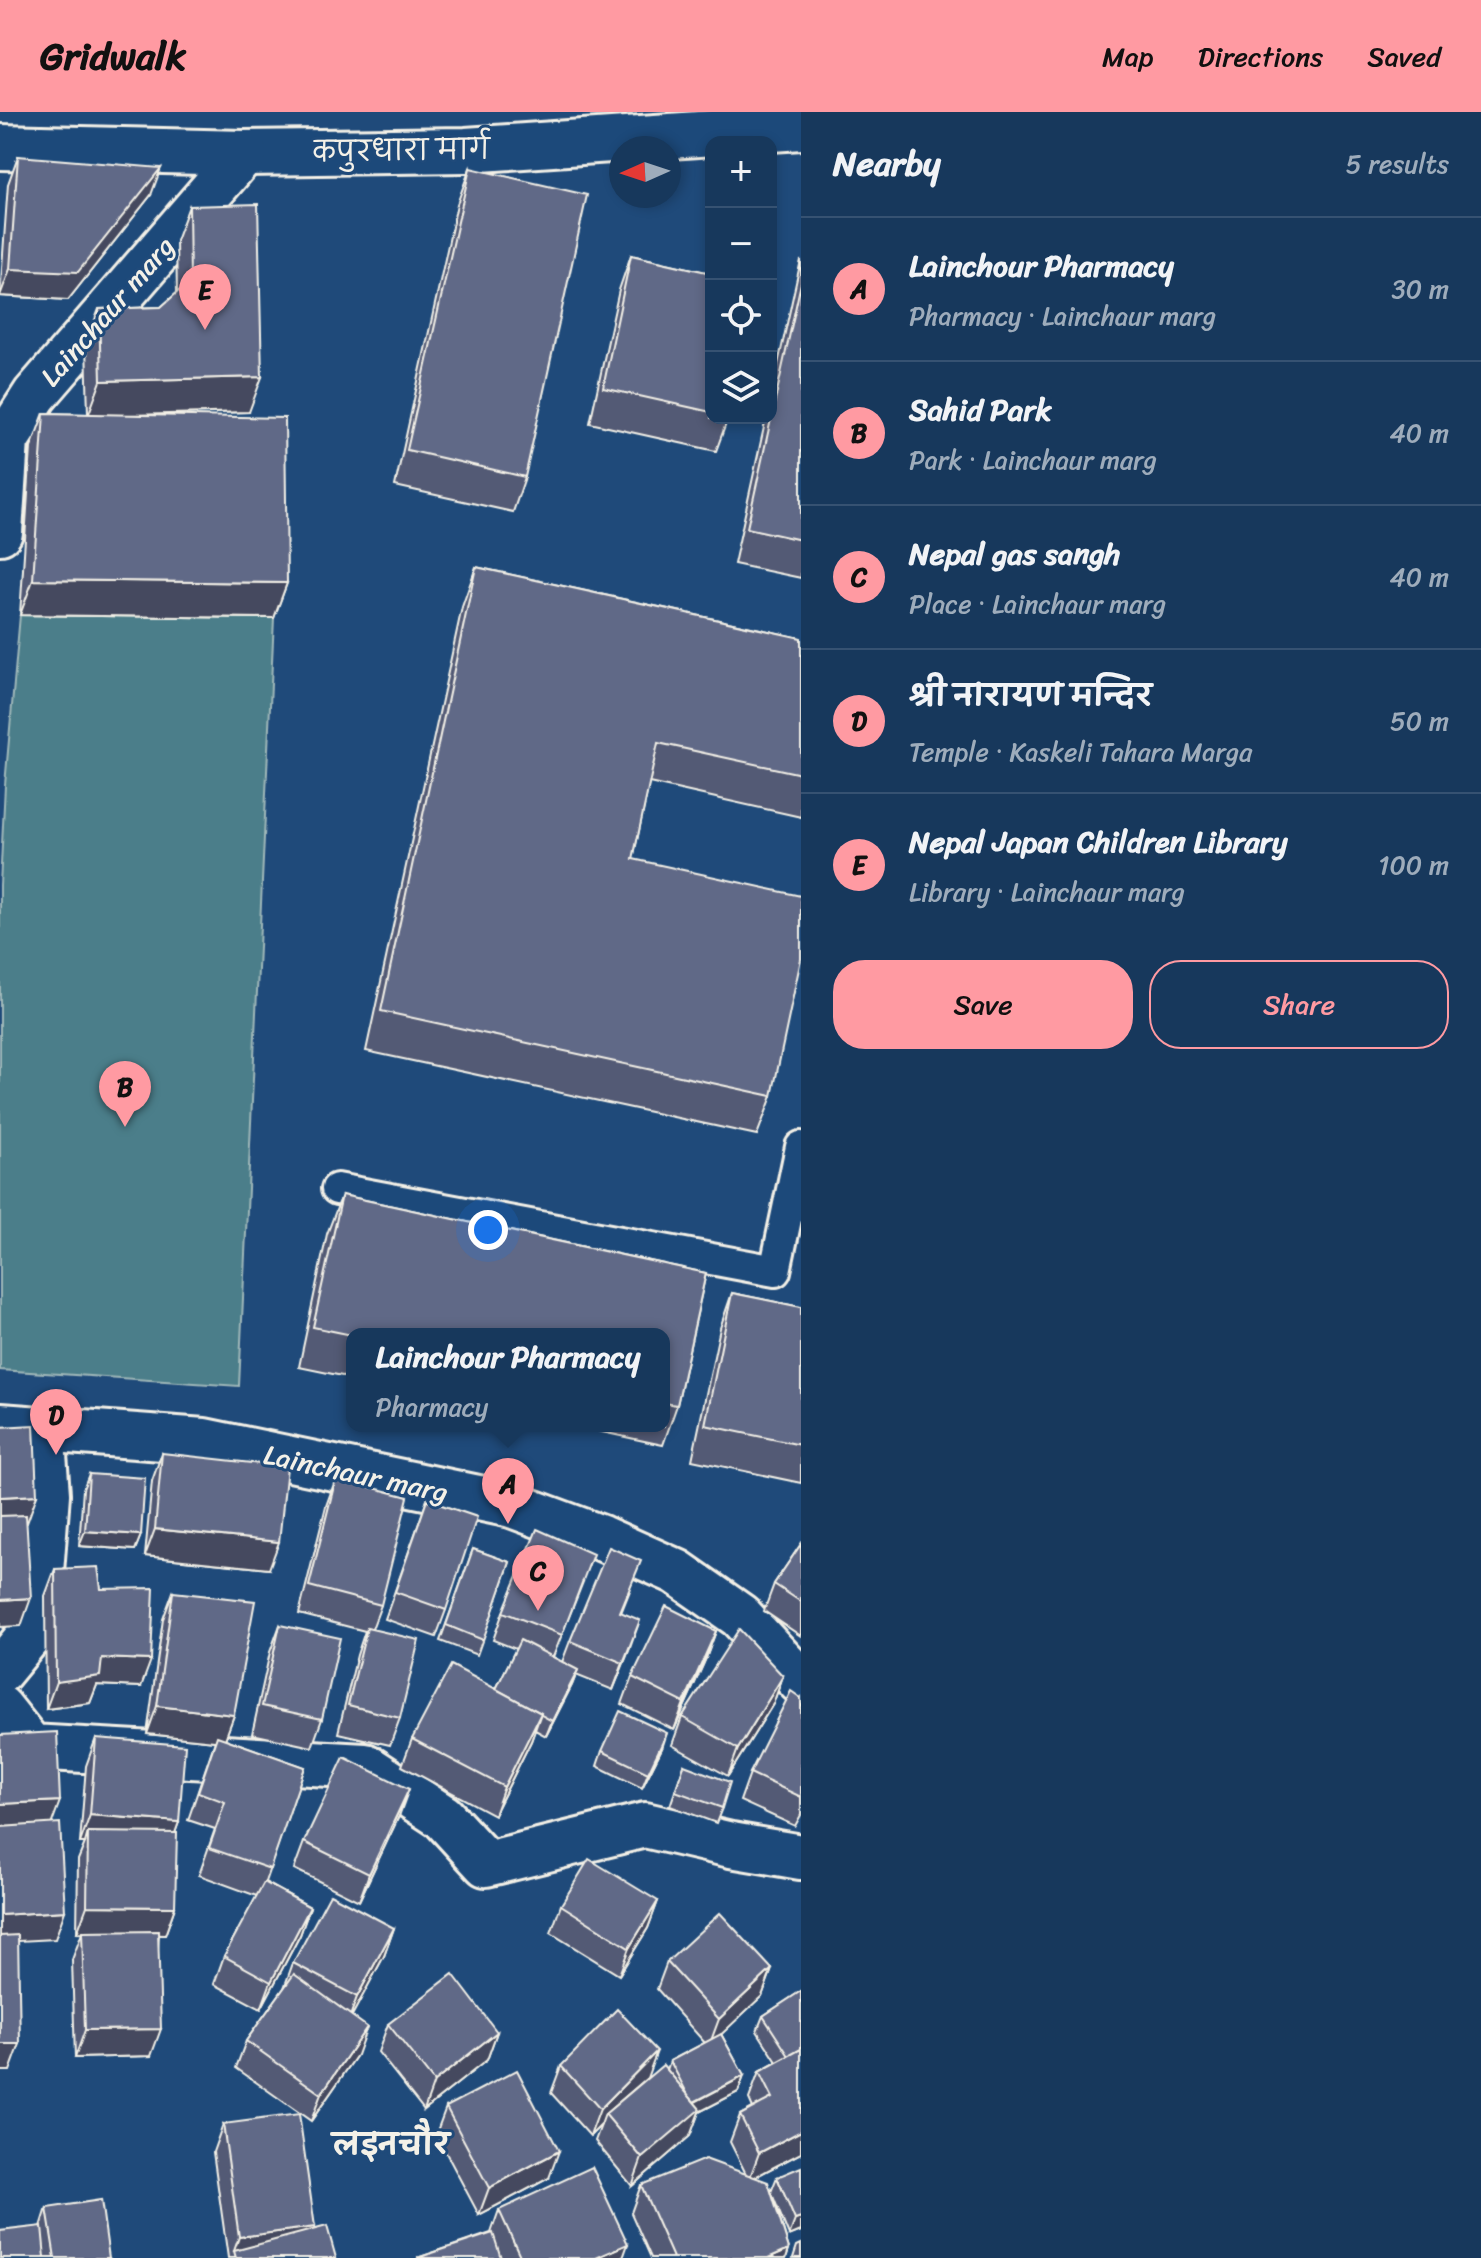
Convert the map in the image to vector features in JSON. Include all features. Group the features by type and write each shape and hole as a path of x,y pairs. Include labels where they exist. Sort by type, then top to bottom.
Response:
{"street":[{"name":"कपुरधारा मार्ग","path":"0,147 244,153 466,150 801,127"},
{"name":"Lainchaur marg","path":"0,532 6,440 35,395 244,153"},
{"name":"Lainchaur marg","path":"21,1427 204,1441 512,1505 601,1538 677,1572 740,1616 801,1682"},
{"path":"0,1671 28,1637 41,1572 47,1494 21,1427"},
{"path":"0,1708 31,1747 365,1766 443,1817 486,1864 645,1825 801,1857"}],"lane":[{"path":"337,1189 775,1271 801,1147"}],"green space":[{"path":"20,615 274,618 239,1386 0,1370 0,885 5,785"}],"building":[{"path":"18,156 161,168 78,272 10,269"},
{"path":"470,168 587,195 525,477 407,450"},
{"path":"258,204 262,377 101,381 99,309 161,307 190,281 189,206"},
{"path":"631,255 705,272 705,411 603,388"},
{"path":"801,283 801,540 747,528 770,424 777,424 777,392"},
{"path":"44,413 285,418 287,583 33,580"},
{"path":"476,567 801,638 801,774 658,743 633,859 801,896 801,959 772,1096 381,1011"},
{"path":"342,1195 706,1273 677,1405 670,1404 670,1328 346,1328 346,1334 313,1327"},
{"path":"732,1293 801,1307 801,1445 705,1425"},
{"path":"34,1425 37,1495 0,1497 0,1427"},
{"path":"162,1453 287,1467 279,1542 155,1529"},
{"path":"89,1474 145,1478 141,1535 85,1531"},
{"path":"336,1478 408,1497 381,1605 309,1586"},
{"path":"427,1500 477,1517 446,1610 395,1592"},
{"path":"26,1515 31,1598 0,1600 0,1516"},
{"path":"537,1529 593,1554 562,1635 503,1612"},
{"path":"801,1544 801,1602 774,1584"},
{"path":"609,1547 641,1561 620,1612 640,1620 623,1663 570,1641"},
{"path":"473,1549 510,1562 483,1640 446,1625"},
{"path":"98,1567 101,1589 154,1588 151,1660 102,1658 100,1676 56,1682 55,1569"},
{"path":"173,1592 255,1601 234,1715 157,1706"},
{"path":"666,1606 716,1631 684,1703 632,1677"},
{"path":"280,1625 340,1638 322,1719 262,1706"},
{"path":"367,1628 419,1640 400,1718 348,1705"},
{"path":"739,1629 783,1676 738,1749 682,1717"},
{"path":"520,1640 578,1670 552,1721 496,1689"},
{"path":"451,1665 541,1713 504,1787 412,1739"},
{"path":"791,1691 801,1698 801,1797 750,1773"},
{"path":"620,1711 667,1733 648,1773 602,1751"},
{"path":"57,1732 60,1801 0,1804 0,1735"},
{"path":"217,1736 305,1767 270,1869 209,1848 225,1802 198,1792"},
{"path":"96,1738 185,1745 179,1822 90,1815"},
{"path":"344,1757 409,1789 369,1874 304,1842"},
{"path":"684,1765 730,1782 722,1808 675,1791"},
{"path":"60,1823 65,1911 0,1915 0,1827"},
{"path":"88,1832 177,1833 175,1907 87,1906"},
{"path":"589,1859 658,1901 629,1948 561,1905"},
{"path":"264,1882 310,1907 271,1982 224,1956"},
{"path":"330,1894 394,1928 357,1997 293,1963"},
{"path":"720,1913 772,1969 719,2019 667,1962"},
{"path":"158,1931 161,2029 85,2030 82,1932"},
{"path":"18,1935 20,2044 0,2044 0,1936"},
{"path":"294,1974 367,2027 321,2094 246,2041"},
{"path":"453,1974 497,2032 434,2082 388,2024"},
{"path":"801,1991 801,2049 789,2056 763,2016"},
{"path":"617,2009 657,2051 600,2109 561,2066"},
{"path":"721,2034 744,2076 694,2102 670,2061"},
{"path":"801,2049 801,2131 759,2153 740,2115 772,2098 759,2072"},
{"path":"663,2065 700,2109 642,2158 605,2114"},
{"path":"517,2070 559,2151 489,2188 446,2107"},
{"path":"299,2114 315,2227 239,2237 223,2124"},
{"path":"705,2159 768,2182 789,2249 768,2258 673,2258 641,2185"},
{"path":"592,2167 628,2244 596,2258 521,2258 499,2210"},
{"path":"801,2167 801,2218 795,2220 777,2177"},
{"path":"101,2200 109,2258 55,2258 47,2208"},
{"path":"42,2226 45,2258 0,2258 0,2231"},
{"path":"327,2226 336,2258 236,2258 234,2251"},
{"path":"493,2233 501,2258 417,2258"}],"place":[{"name":"Nepal Japan Children Library","path":"205,330"},
{"name":"Sahid Park","path":"125,1127"},
{"name":"श्री नारायण मन्दिर","path":"56,1455"},
{"name":"Lainchour Pharmacy","path":"508,1524"},
{"name":"Nepal gas sangh","path":"538,1611"}],"district":[{"name":"लइनचौर","path":"391,2145"}]}
